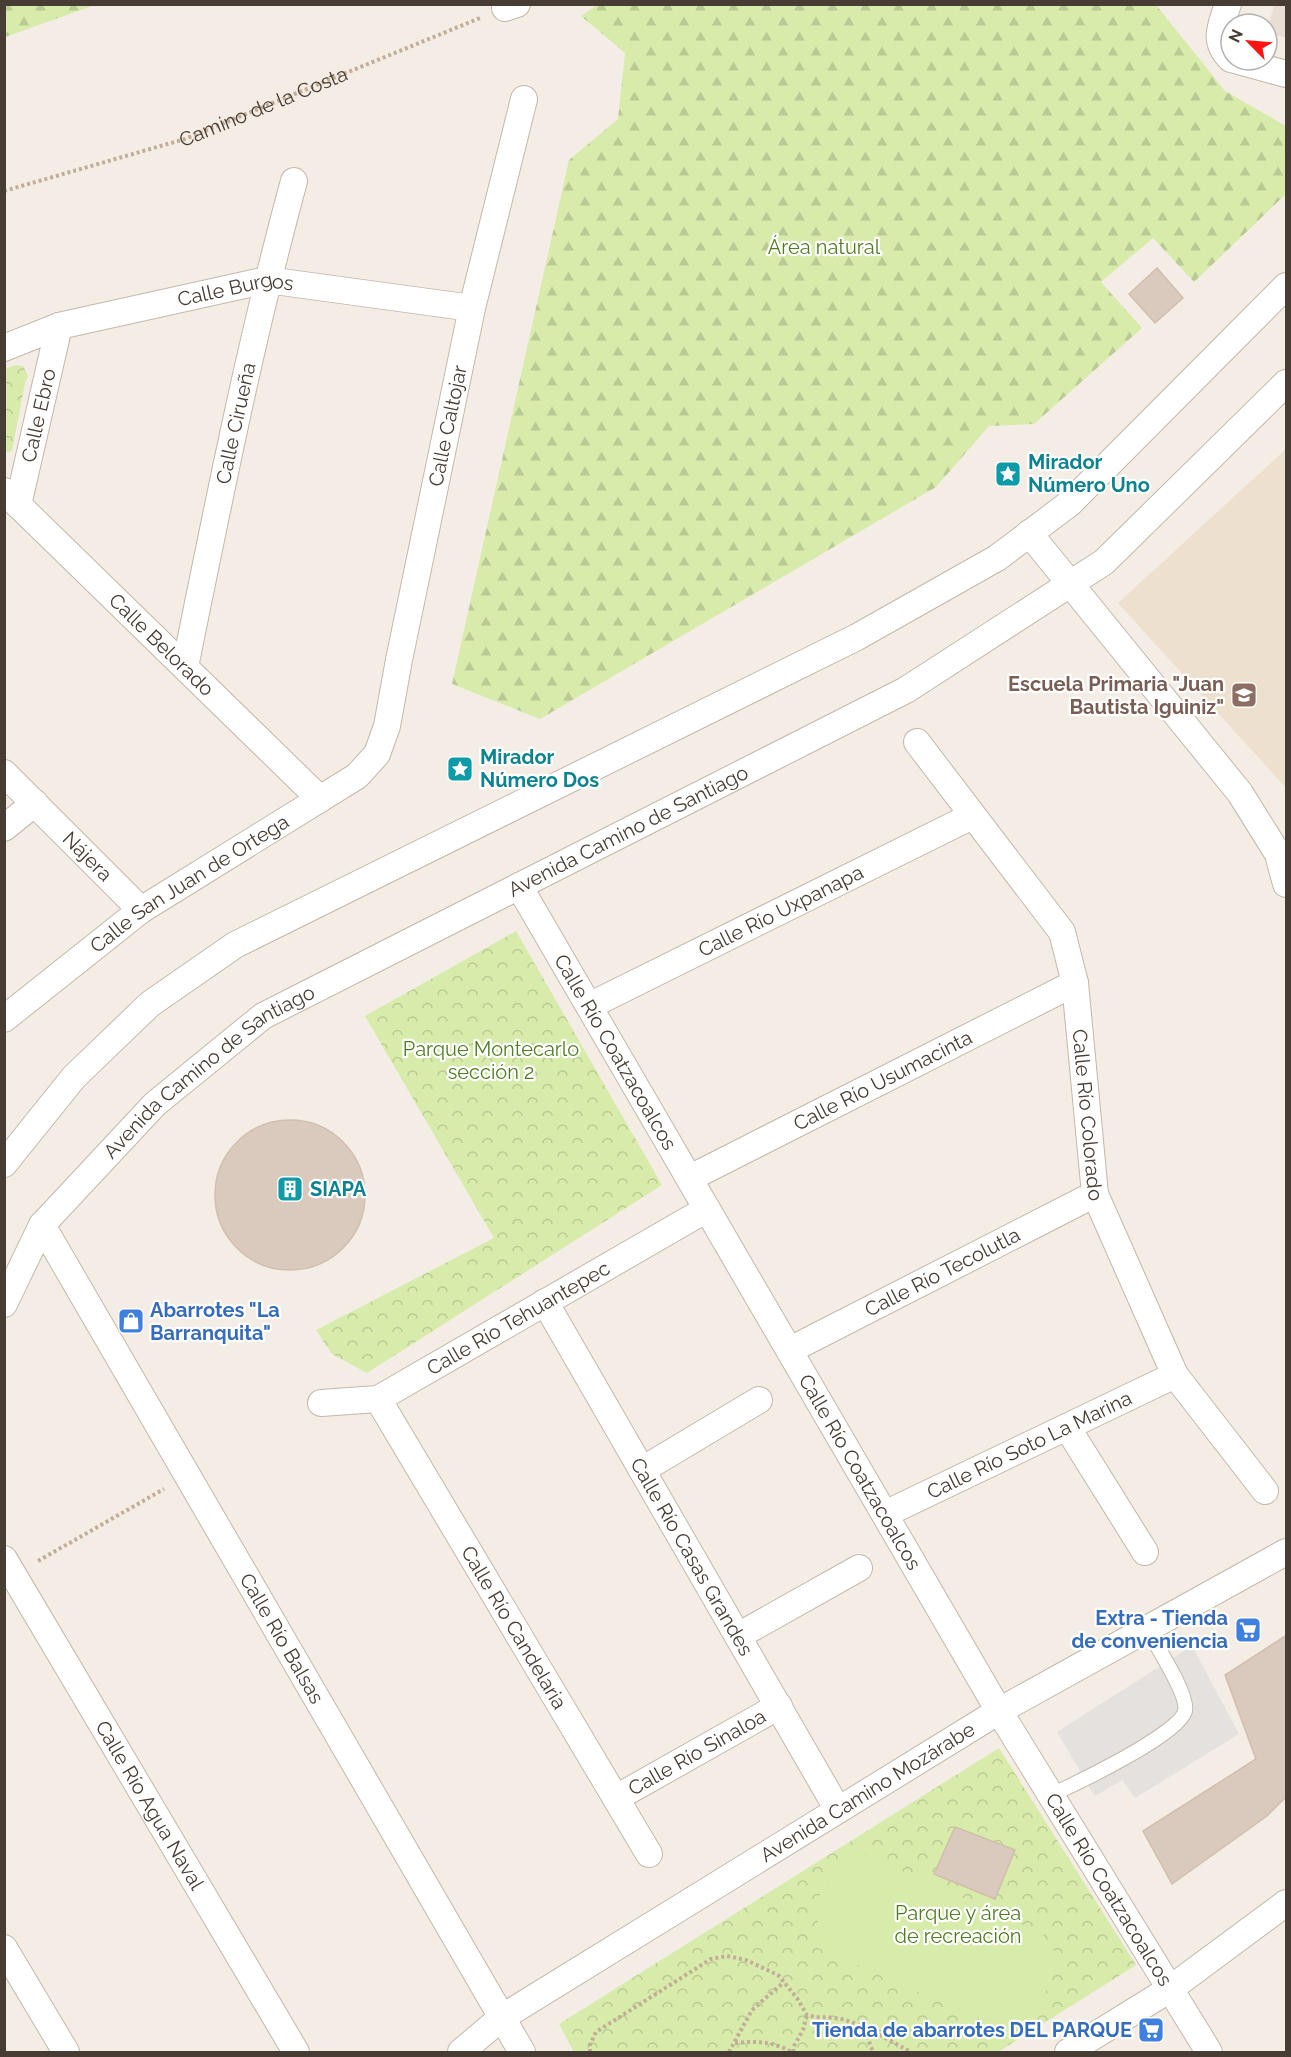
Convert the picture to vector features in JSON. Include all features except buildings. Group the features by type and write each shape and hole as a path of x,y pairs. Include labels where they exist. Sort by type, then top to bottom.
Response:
{"street":[{"name":"Calle Caltojar","path":"377,754 387,726 401,648 472,308 524,99"},
{"name":"Calle Cirueña","path":"185,668 238,407 267,280 294,181"},
{"name":"Calle Burgos","path":"4,348 59,326 267,280 472,308"},
{"path":"4,1164 74,1077 150,1004 235,945 857,637 997,558 1070,503 1287,286"},
{"name":"Calle Ebro","path":"11,498 59,326"},
{"name":"Avenida Camino de Santiago","path":"4,1304 42,1225 155,1104 263,1016 906,690 1104,562 1287,383"},
{"name":"Calle Belorado","path":"11,498 320,799"},
{"path":"1029,534 1240,793 1278,854 1287,884"},
{"name":"Calle Río Colorado","path":"917,742 1062,932 1075,983 1095,1194 1175,1375 1265,1491"},
{"name":"Calle San Juan de Ortega","path":"4,1018 141,910 357,776 377,754"},
{"name":"Nájera","path":"4,773 141,910"},
{"path":"4,828 35,803"},
{"name":"Calle Río Uxpanapa","path":"589,1006 972,816"},
{"name":"Calle Río Coatzacoalcos","path":"519,886 999,1711 1209,2052"},
{"name":"Calle Río Usumacinta","path":"690,1178 1075,983"},
{"name":"Calle Río Tecolutla","path":"790,1350 1095,1194"},
{"name":"Calle Río Tehuantepec","path":"321,1403 378,1399 707,1209"},
{"name":"Calle Río Balsas","path":"42,1225 522,2052"},
{"name":"Calle Río Casas Grandes","path":"546,1302 838,1810"},
{"name":"Calle Río Soto La Marina","path":"885,1514 1175,1375"},
{"name":"Calle Río Candelaria","path":"378,1399 649,1854"},
{"path":"642,1470 759,1401"},
{"path":"1067,1427 1145,1552"},
{"name":"Avenida Camino Mozárabe","path":"461,2052 501,2018 999,1711 1286,1554"},
{"path":"738,1636 859,1568"},
{"name":"Calle Río Agua Naval","path":"8,1576 285,2047"},
{"name":"Calle Río Sinaloa","path":"616,1798 779,1706"},
{"path":"1068,2052 1170,1989 1287,1903"},
{"path":"4,1948 66,2052"}],"lane":[{"path":"1051,1795 1101,1772 1175,1725 1185,1712 1185,1697 1147,1629"}],"path":[{"name":"Camino de la Costa","path":"4,190 185,139 511,6"},
{"path":"8,1576 188,1475"},
{"path":"590,2052 590,2044 596,2032 711,1959 727,1956 746,1960 778,1975 797,1998 807,2015 817,2019 832,2017 846,2020 911,2052"},
{"path":"729,2052 752,2010 784,1982"},
{"path":"734,2043 770,2042 792,2052 803,2030 807,2015"},
{"path":"857,2025 867,2036 873,2052"}],"shaded area":[{"path":"1274,5 1286,5 1286,38 1279,36 1279,12 1272,12"},
{"name":"Escuela Primaria \"Juan Bautista Iguiniz\"","path":"1286,449 1286,788 1118,603"},
{"path":"1192,1646 1239,1734 1135,1798 1122,1780 1095,1796 1057,1732"}],"green space":[{"path":"5,4 95,4 95,5 5,37"},
{"name":"Área natural","path":"597,5 1156,5 1225,91 1286,126 1286,194 1194,282 1153,238 1101,282 1142,328 1034,424 989,426 936,487 540,719 452,684 569,160 618,119 625,53 581,16"},
{"path":"15,365 23,366 28,376 12,451 5,453 5,369"},
{"name":"Parque Montecarlo sección 2","path":"516,931 662,1185 367,1373 332,1354 316,1330 494,1238 365,1016"},
{"name":"Parque y área de recreación","path":"999,1748 1136,1965 998,2052 574,2052 559,2024"},
{"path":"851,1848 1042,1933 1058,1957 1040,2007 1014,2034 818,1948 818,1898"}],"place":[{"name":"Mirador Número Uno","path":"1008,474"},
{"name":"Escuela Primaria \"Juan Bautista Iguiniz\"","path":"1244,695"},
{"name":"Mirador Número Dos","path":"460,769"},
{"name":"SIAPA","path":"290,1189"},
{"name":"Abarrotes \"La Barranquita\"","path":"131,1321"},
{"name":"Extra - Tienda de conveniencia","path":"1248,1630"},
{"name":"Tienda de abarrotes DEL PARQUE","path":"1151,2030"}]}
